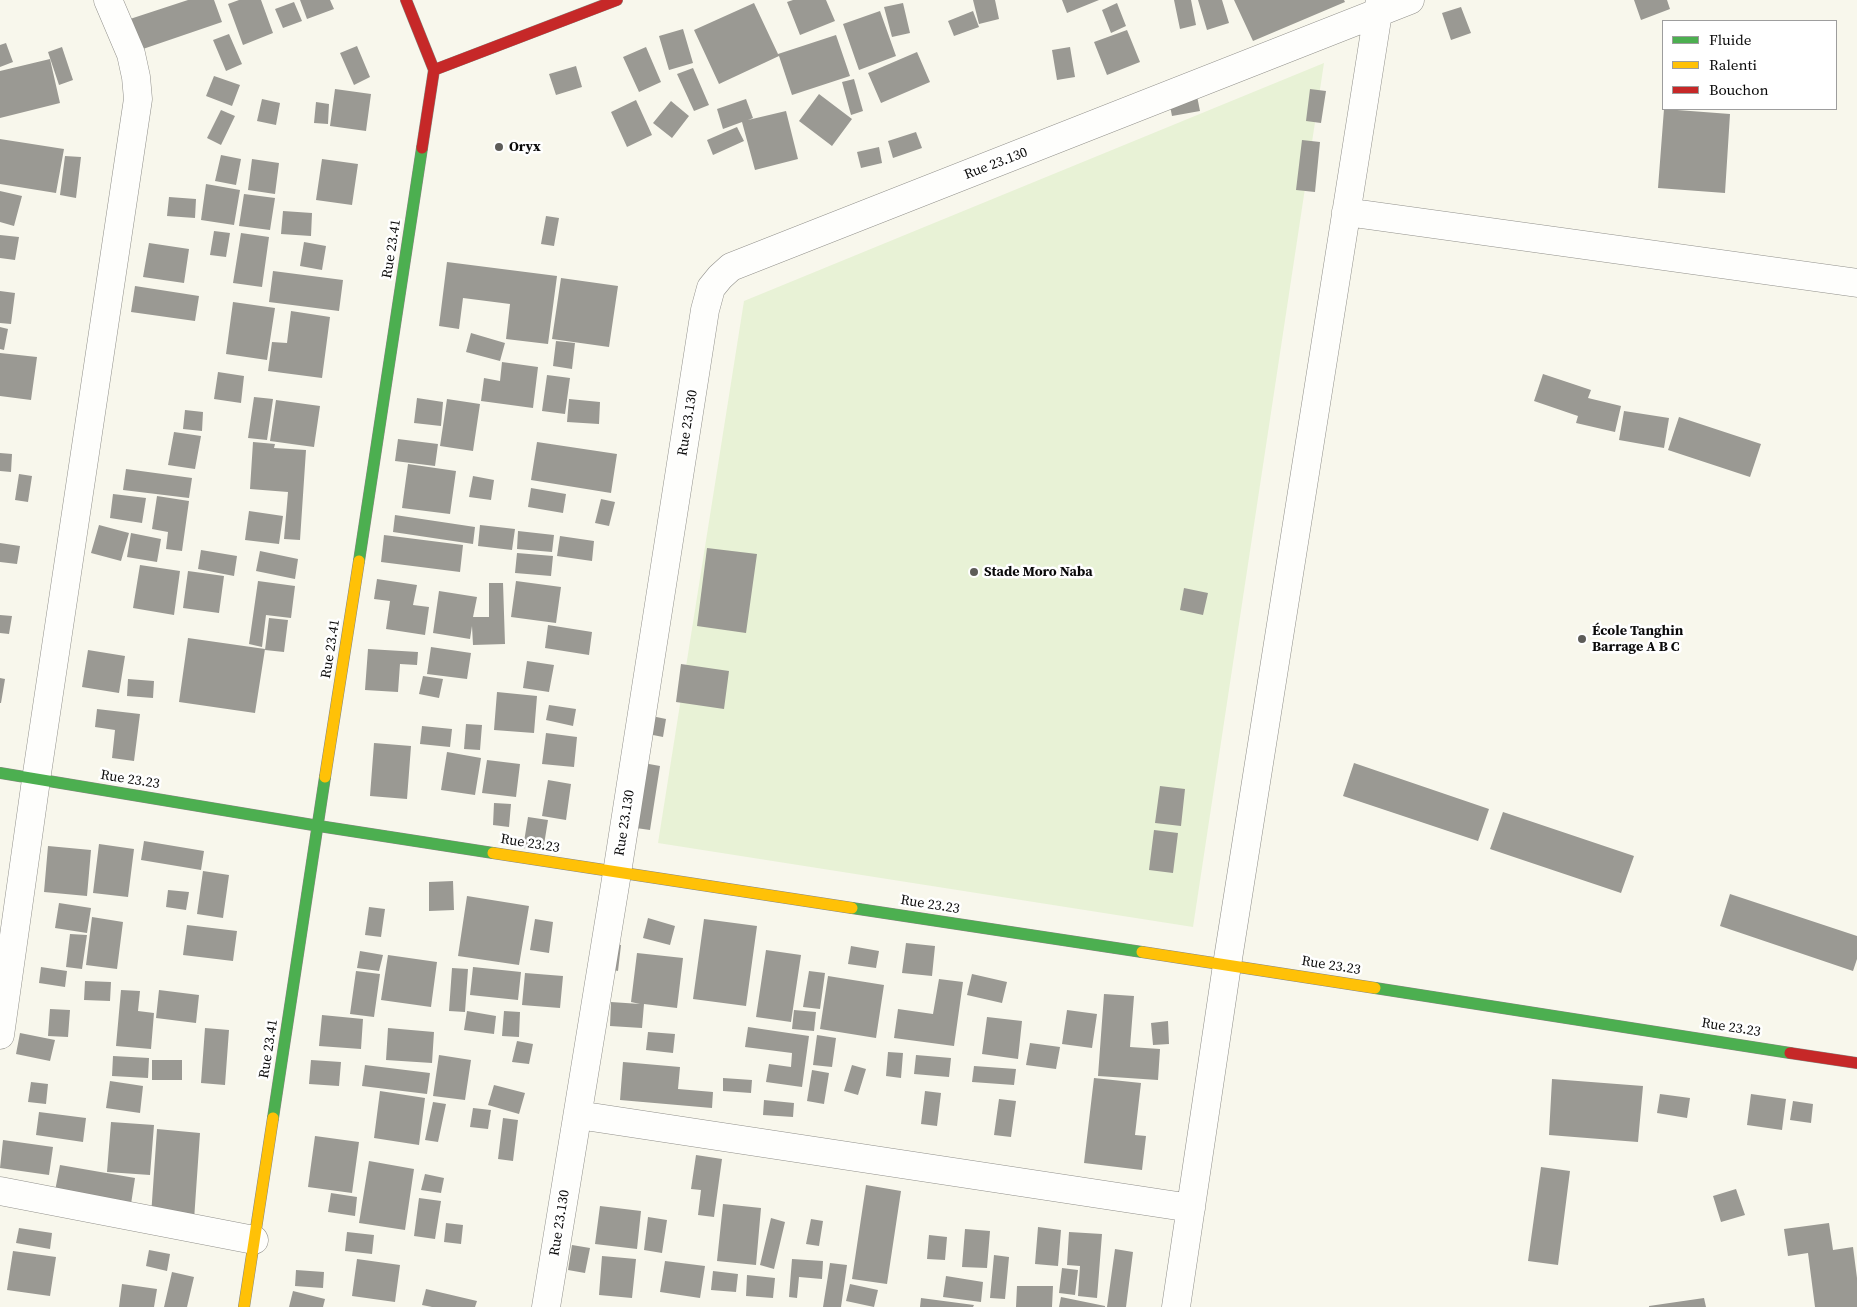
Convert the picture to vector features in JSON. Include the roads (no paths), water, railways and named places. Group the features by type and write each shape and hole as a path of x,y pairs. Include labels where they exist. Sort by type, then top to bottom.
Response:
{"street":[{"path":"0,1036 36,780 138,100 131,54 108,0"},
{"path":"406,0 434,70 617,0"},
{"name":"Rue 23.130","path":"546,1307 617,872 705,310 711,288 731,268 1379,7 1410,0"},
{"path":"1176,1307 1227,964 1379,7"},
{"name":"Rue 23.41","path":"244,1307 434,70"},
{"path":"1346,212 1857,283"},
{"name":"Rue 23.23","path":"0,773 319,826 1227,964 1857,1063"},
{"path":"578,1115 1191,1208"},
{"path":"0,1192 254,1240"}],"place":[{"name":"Oryx","path":"499,147"},
{"name":"Stade Moro Naba","path":"974,572"},
{"name":"École Tanghin Barrage A B C","path":"1582,639"}]}
